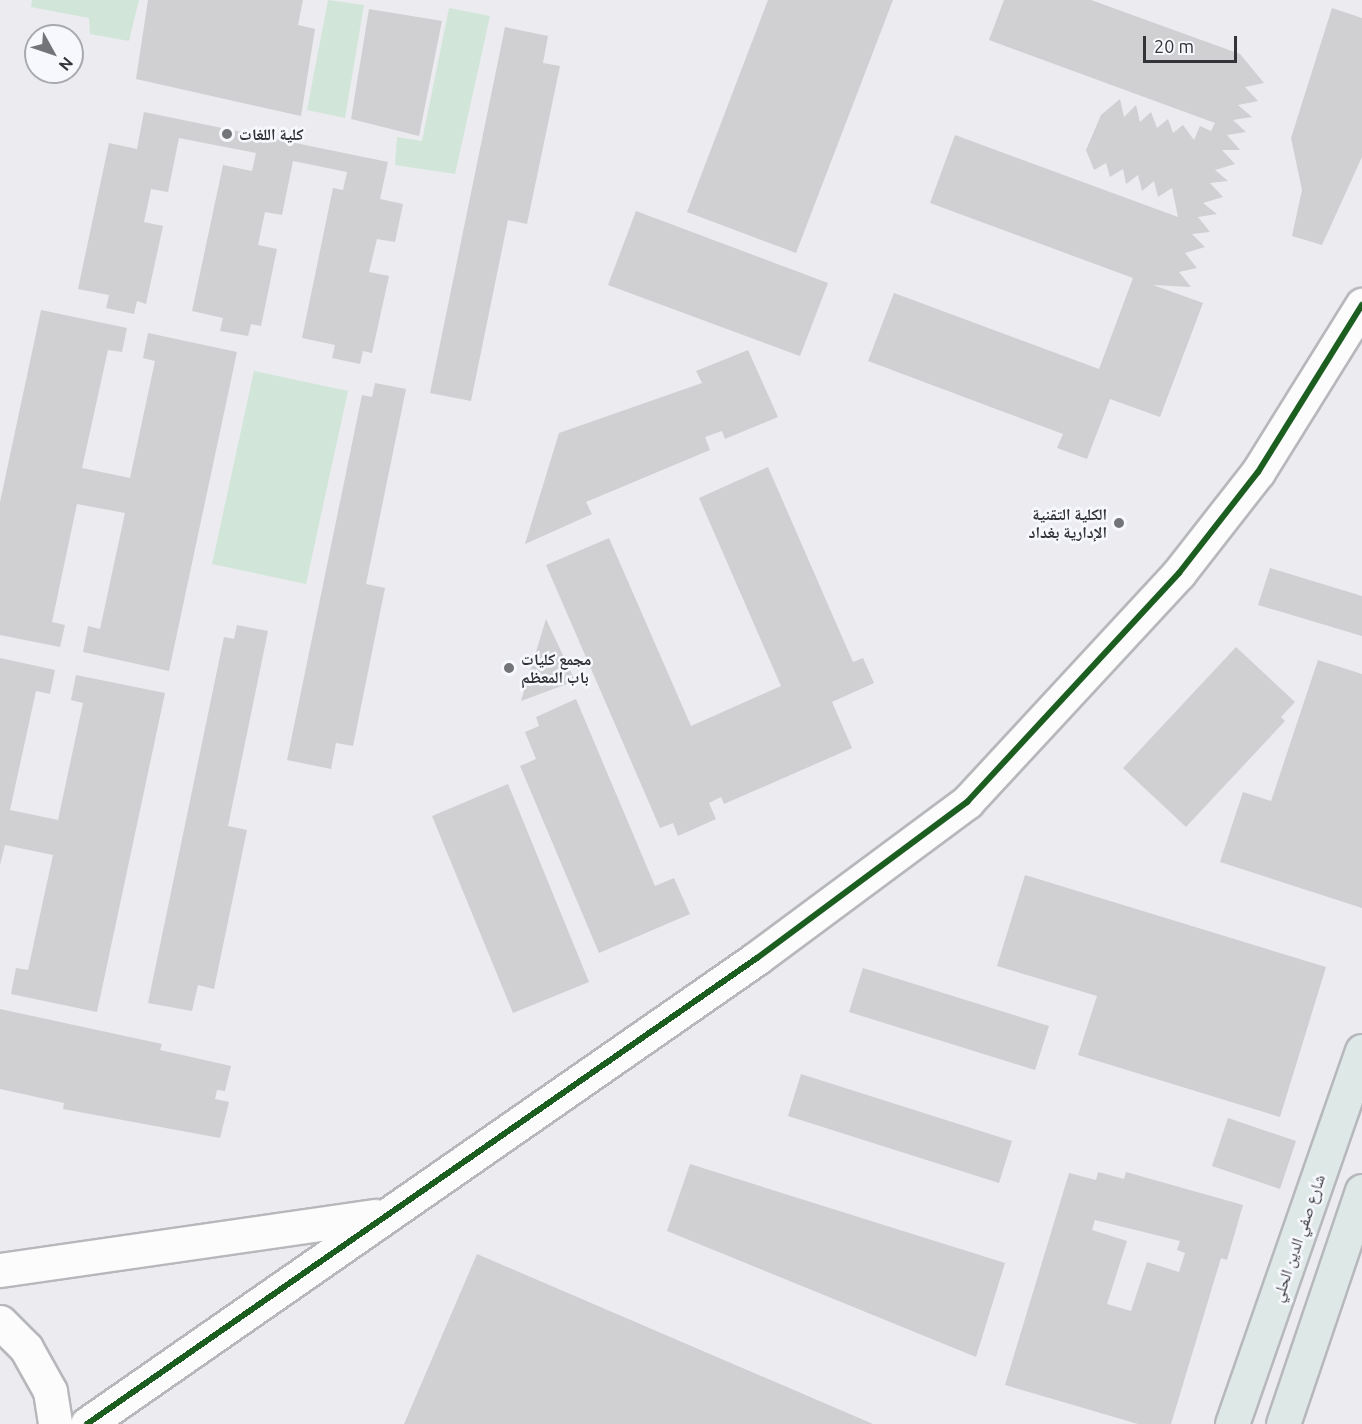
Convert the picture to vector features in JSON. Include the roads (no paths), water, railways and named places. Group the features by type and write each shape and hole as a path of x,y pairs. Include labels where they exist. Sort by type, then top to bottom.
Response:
{"main road":[{"name":"شارع صفي الدين الحلي","path":"1232,1424 1362,1051"},
{"path":"1283,1424 1362,1191"}],"street":[{"path":"87,1424 380,1216 756,958 967,802 1179,573 1258,472 1362,305"},
{"path":"0,1269 380,1216"},
{"path":"0,1322 26,1348 50,1391 55,1424"}],"place":[{"name":"كلية اللغات","path":"227,134"},
{"name":"الكلية التقنية الإدارية بغداد","path":"1119,523"},
{"name":"مجمع كليات باب المعظم","path":"509,668"}]}
